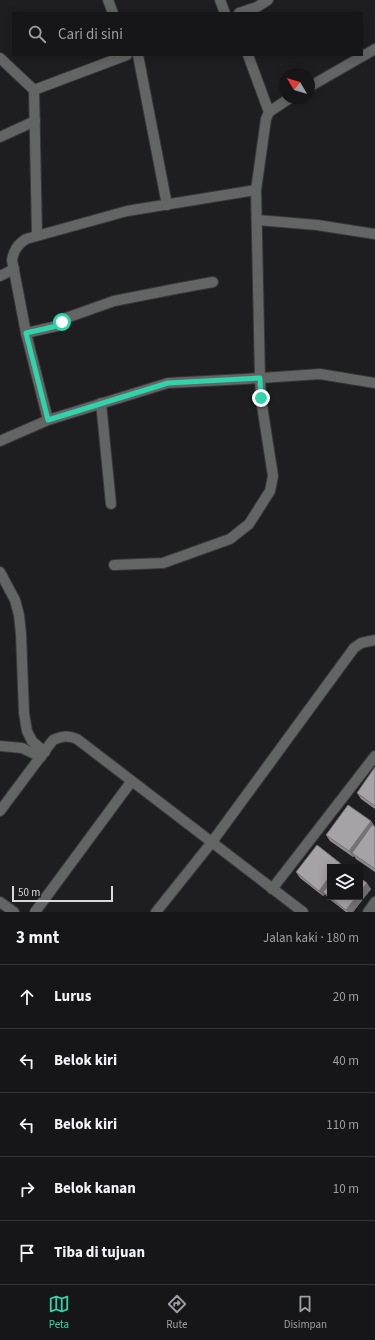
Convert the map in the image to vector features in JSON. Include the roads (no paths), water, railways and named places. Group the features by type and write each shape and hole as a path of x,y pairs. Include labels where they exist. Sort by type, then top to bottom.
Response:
{"street":[{"path":"108,0 113,12"},
{"path":"220,0 224,12"},
{"path":"242,12 257,7 268,0"},
{"path":"315,84 374,51"},
{"path":"34,90 124,56"},
{"path":"138,56 167,205"},
{"path":"248,56 269,112"},
{"path":"0,58 34,90 38,236"},
{"path":"114,565 162,563 230,539 249,524 270,491 273,476 261,398 260,378 256,190 266,119 269,112 281,104"},
{"path":"0,138 35,121"},
{"path":"48,420 26,333 12,260 14,249 26,238 127,211 256,190"},
{"path":"257,220 317,225 375,234"},
{"path":"0,276 14,269"},
{"path":"26,333 57,326 66,318 114,301 213,282"},
{"path":"0,442 48,420 168,383 320,374 375,383"},
{"path":"101,403 111,504"},
{"path":"0,572 14,600 19,615 24,713 27,731 32,742 43,754"},
{"path":"156,912 212,842 354,648 361,643 375,640"},
{"path":"0,811 53,740 60,736 72,737 77,739 131,782 303,912"},
{"path":"0,746 22,748 43,754"},
{"path":"272,889 375,756"},
{"path":"35,912 131,782"},
{"path":"0,902 14,912"},
{"path":"368,912 375,902"}]}
